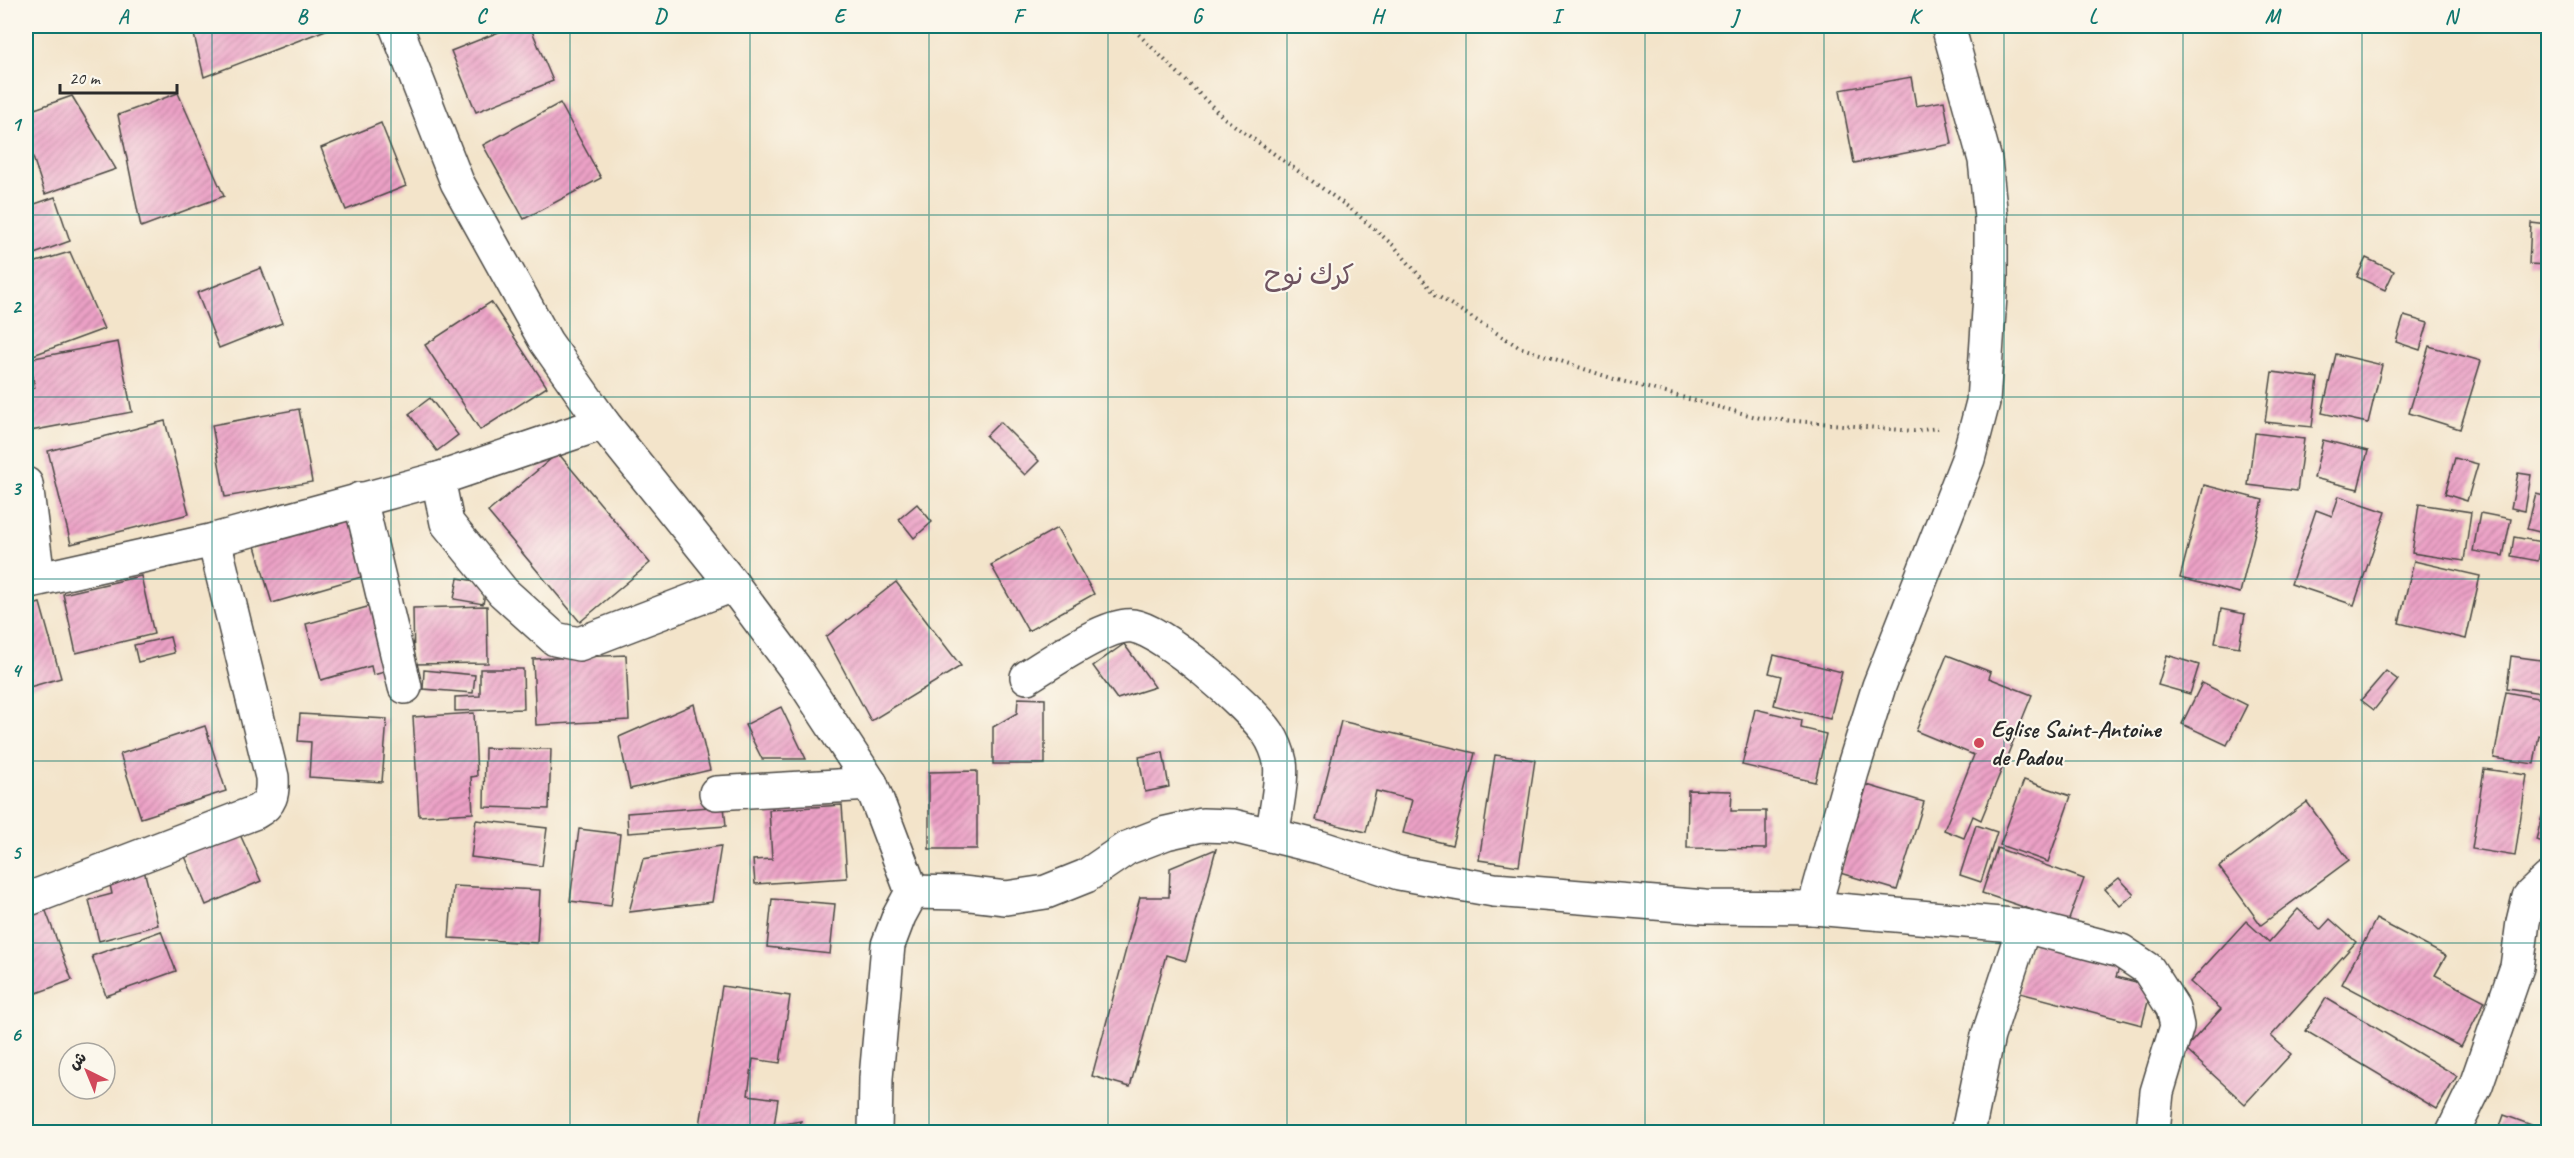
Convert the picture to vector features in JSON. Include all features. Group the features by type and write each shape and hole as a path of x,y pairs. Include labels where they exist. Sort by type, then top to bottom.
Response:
{"street":[{"path":"396,26 457,182 546,342 603,423 733,585 795,668 871,784 912,892 899,916 888,945 876,1078 875,1132"},
{"path":"1814,908 1879,686 1968,459 1983,402 1991,280 1991,218 1985,160 1948,26"},
{"path":"26,484 32,580 214,540 438,479 603,423"},
{"path":"438,479 447,523 503,592 555,639 579,644 733,585"},
{"path":"360,499 405,687"},
{"path":"26,900 256,812 270,800 273,790 272,777 214,540"},
{"path":"1027,677 1080,644 1111,631 1132,626 1155,634 1180,650 1254,716 1268,733 1276,748 1281,765 1272,835"},
{"path":"716,794 871,784"},
{"path":"912,892 962,893 1006,898 1046,892 1086,876 1127,848 1166,833 1202,825 1233,826 1319,847 1399,873 1494,890 1705,907 1814,908 2024,926 2121,951 2148,969 2173,1008 2177,1026 2157,1092 2153,1132"},
{"path":"2453,1132 2476,1085 2517,967 2529,897 2548,879"},
{"path":"1968,1132 1988,1036 2024,926"}],"path":[{"path":"1130,26 1224,118 1351,209 1394,246 1436,295 1519,347 1614,379 1760,418 1914,430 1978,425"}],"building":[{"path":"192,26 336,26 204,77"},
{"path":"514,26 530,26 553,81 476,112 451,51"},
{"path":"1911,77 1916,106 1944,101 1952,144 1854,163 1840,90"},
{"path":"178,93 224,196 141,227 118,115"},
{"path":"72,96 116,169 45,194 26,136 26,112"},
{"path":"560,103 601,178 524,219 483,145"},
{"path":"381,123 406,186 346,210 321,148"},
{"path":"55,197 70,241 26,257 26,207"},
{"path":"2531,223 2548,225 2548,265 2529,264"},
{"path":"70,252 104,329 28,357 26,350 26,265"},
{"path":"2366,258 2394,271 2385,290 2357,277"},
{"path":"261,268 282,323 219,348 197,293"},
{"path":"491,302 547,387 480,430 425,345"},
{"path":"2548,306 2548,348 2541,347"},
{"path":"2404,316 2428,323 2420,350 2396,342"},
{"path":"118,342 132,412 30,431 26,409 26,390 35,388 29,359"},
{"path":"2429,346 2481,361 2460,429 2409,413"},
{"path":"2336,354 2382,365 2368,423 2322,413"},
{"path":"2272,372 2318,378 2312,427 2265,422"},
{"path":"430,398 458,435 437,451 409,414"},
{"path":"299,409 312,482 225,497 212,425"},
{"path":"165,421 189,514 71,544 48,451"},
{"path":"1000,422 1039,461 1025,475 986,436"},
{"path":"2255,433 2304,439 2297,491 2248,485"},
{"path":"2323,440 2368,451 2358,489 2314,478"},
{"path":"558,453 650,563 580,622 488,512"},
{"path":"2455,458 2478,464 2467,501 2445,494"},
{"path":"2518,473 2531,475 2525,511 2511,508"},
{"path":"2204,485 2263,500 2240,593 2180,578"},
{"path":"2536,494 2548,497 2548,534 2527,529"},
{"path":"2339,496 2386,512 2354,605 2291,584 2316,510 2332,516"},
{"path":"917,504 932,522 914,538 899,519"},
{"path":"2419,504 2471,512 2464,561 2412,553"},
{"path":"2480,513 2511,519 2503,556 2473,551"},
{"path":"351,517 368,575 272,603 255,546"},
{"path":"1057,528 1094,594 1028,631 991,565"},
{"path":"2514,537 2542,542 2538,561 2511,556"},
{"path":"2414,561 2480,576 2466,639 2399,623"},
{"path":"141,576 154,634 76,653 63,594"},
{"path":"458,578 487,583 483,604 454,599"},
{"path":"896,582 961,666 871,721 826,637"},
{"path":"40,603 61,678 26,688 26,607"},
{"path":"378,604 396,669 373,675 371,666 321,680 306,624"},
{"path":"487,606 488,663 414,664 413,608"},
{"path":"2221,609 2245,614 2239,647 2215,643"},
{"path":"170,637 174,653 138,662 134,645"},
{"path":"1124,644 1155,687 1117,699 1093,666"},
{"path":"626,655 629,720 536,725 533,659"},
{"path":"1774,655 1842,672 1830,719 1774,705 1781,676 1769,673"},
{"name":"Eglise Saint-Antoine de Padou","path":"1947,655 1991,672 1989,678 2032,695 1981,820 1973,816 1964,838 1944,830 1974,755 1916,731"},
{"path":"2167,655 2199,665 2190,694 2158,685"},
{"path":"2511,656 2548,661 2548,694 2507,688"},
{"path":"480,669 523,669 524,709 455,711 455,697 480,696"},
{"path":"424,670 475,675 473,693 423,689"},
{"path":"2386,671 2398,680 2374,710 2361,700"},
{"path":"2202,683 2247,705 2227,745 2182,724"},
{"path":"2506,692 2548,700 2548,736 2539,735 2534,764 2494,758"},
{"path":"1018,698 1045,699 1045,764 993,764 993,727 1017,713"},
{"path":"694,704 710,770 630,789 619,737"},
{"path":"781,707 806,759 762,759 745,725"},
{"path":"1755,709 1802,720 1801,728 1826,734 1815,782 1742,765"},
{"path":"474,713 477,776 471,777 473,813 419,816 413,717"},
{"path":"300,714 387,719 382,782 309,777 311,742 298,741"},
{"path":"1341,721 1475,753 1452,845 1403,833 1412,800 1376,791 1366,832 1316,820"},
{"path":"205,726 226,791 141,818 120,754"},
{"path":"485,748 551,749 549,809 484,807"},
{"path":"1163,752 1169,787 1145,792 1139,757"},
{"path":"1495,755 1535,760 1519,866 1479,860"},
{"path":"2484,769 2527,775 2515,856 2472,849"},
{"path":"977,771 977,849 929,849 929,772"},
{"path":"2024,780 2071,796 2048,862 2000,845"},
{"path":"1867,785 1924,802 1897,890 1840,873"},
{"path":"1688,790 1732,791 1731,811 1766,811 1766,849 1687,848"},
{"path":"2307,802 2349,860 2261,925 2219,867"},
{"path":"842,805 847,878 755,884 753,860 772,859 769,810"},
{"path":"724,806 726,826 628,833 627,813"},
{"path":"2543,812 2548,814 2548,843 2536,840"},
{"path":"476,820 547,828 542,866 471,857"},
{"path":"1976,825 1997,832 1981,882 1960,875"},
{"path":"579,829 620,834 611,906 570,901"},
{"path":"238,830 261,881 206,905 184,854"},
{"path":"721,846 712,902 629,912 643,859"},
{"path":"1997,848 2084,879 2068,922 1982,893"},
{"path":"1216,849 1186,961 1166,955 1130,1087 1092,1076 1140,897 1169,897 1170,868"},
{"path":"144,870 158,925 99,941 89,900 112,894 109,880"},
{"path":"2119,878 2134,894 2120,906 2105,889"},
{"path":"453,886 540,890 537,943 449,938"},
{"path":"772,899 835,904 830,954 767,947"},
{"path":"44,906 72,980 26,997 26,913"},
{"path":"2298,909 2320,930 2330,919 2356,942 2271,1036 2291,1054 2245,1104 2185,1049 2221,1009 2190,982 2246,921 2269,942"},
{"path":"2376,919 2446,956 2435,975 2485,1001 2461,1047 2342,984"},
{"path":"161,931 176,971 106,996 92,956"},
{"path":"2033,942 2120,965 2116,977 2152,986 2142,1025 2020,993"},
{"path":"722,986 790,996 780,1063 753,1059 748,1095 778,1099 774,1126 801,1121 799,1132 699,1132"},
{"path":"2326,998 2457,1076 2437,1109 2306,1031"},
{"path":"2504,1115 2548,1131 2548,1132 2498,1132"}],"place":[{"name":"Eglise Saint-Antoine de Padou","path":"1979,743"}],"district":[{"name":"كرك نوح","path":"1309,275"}]}
